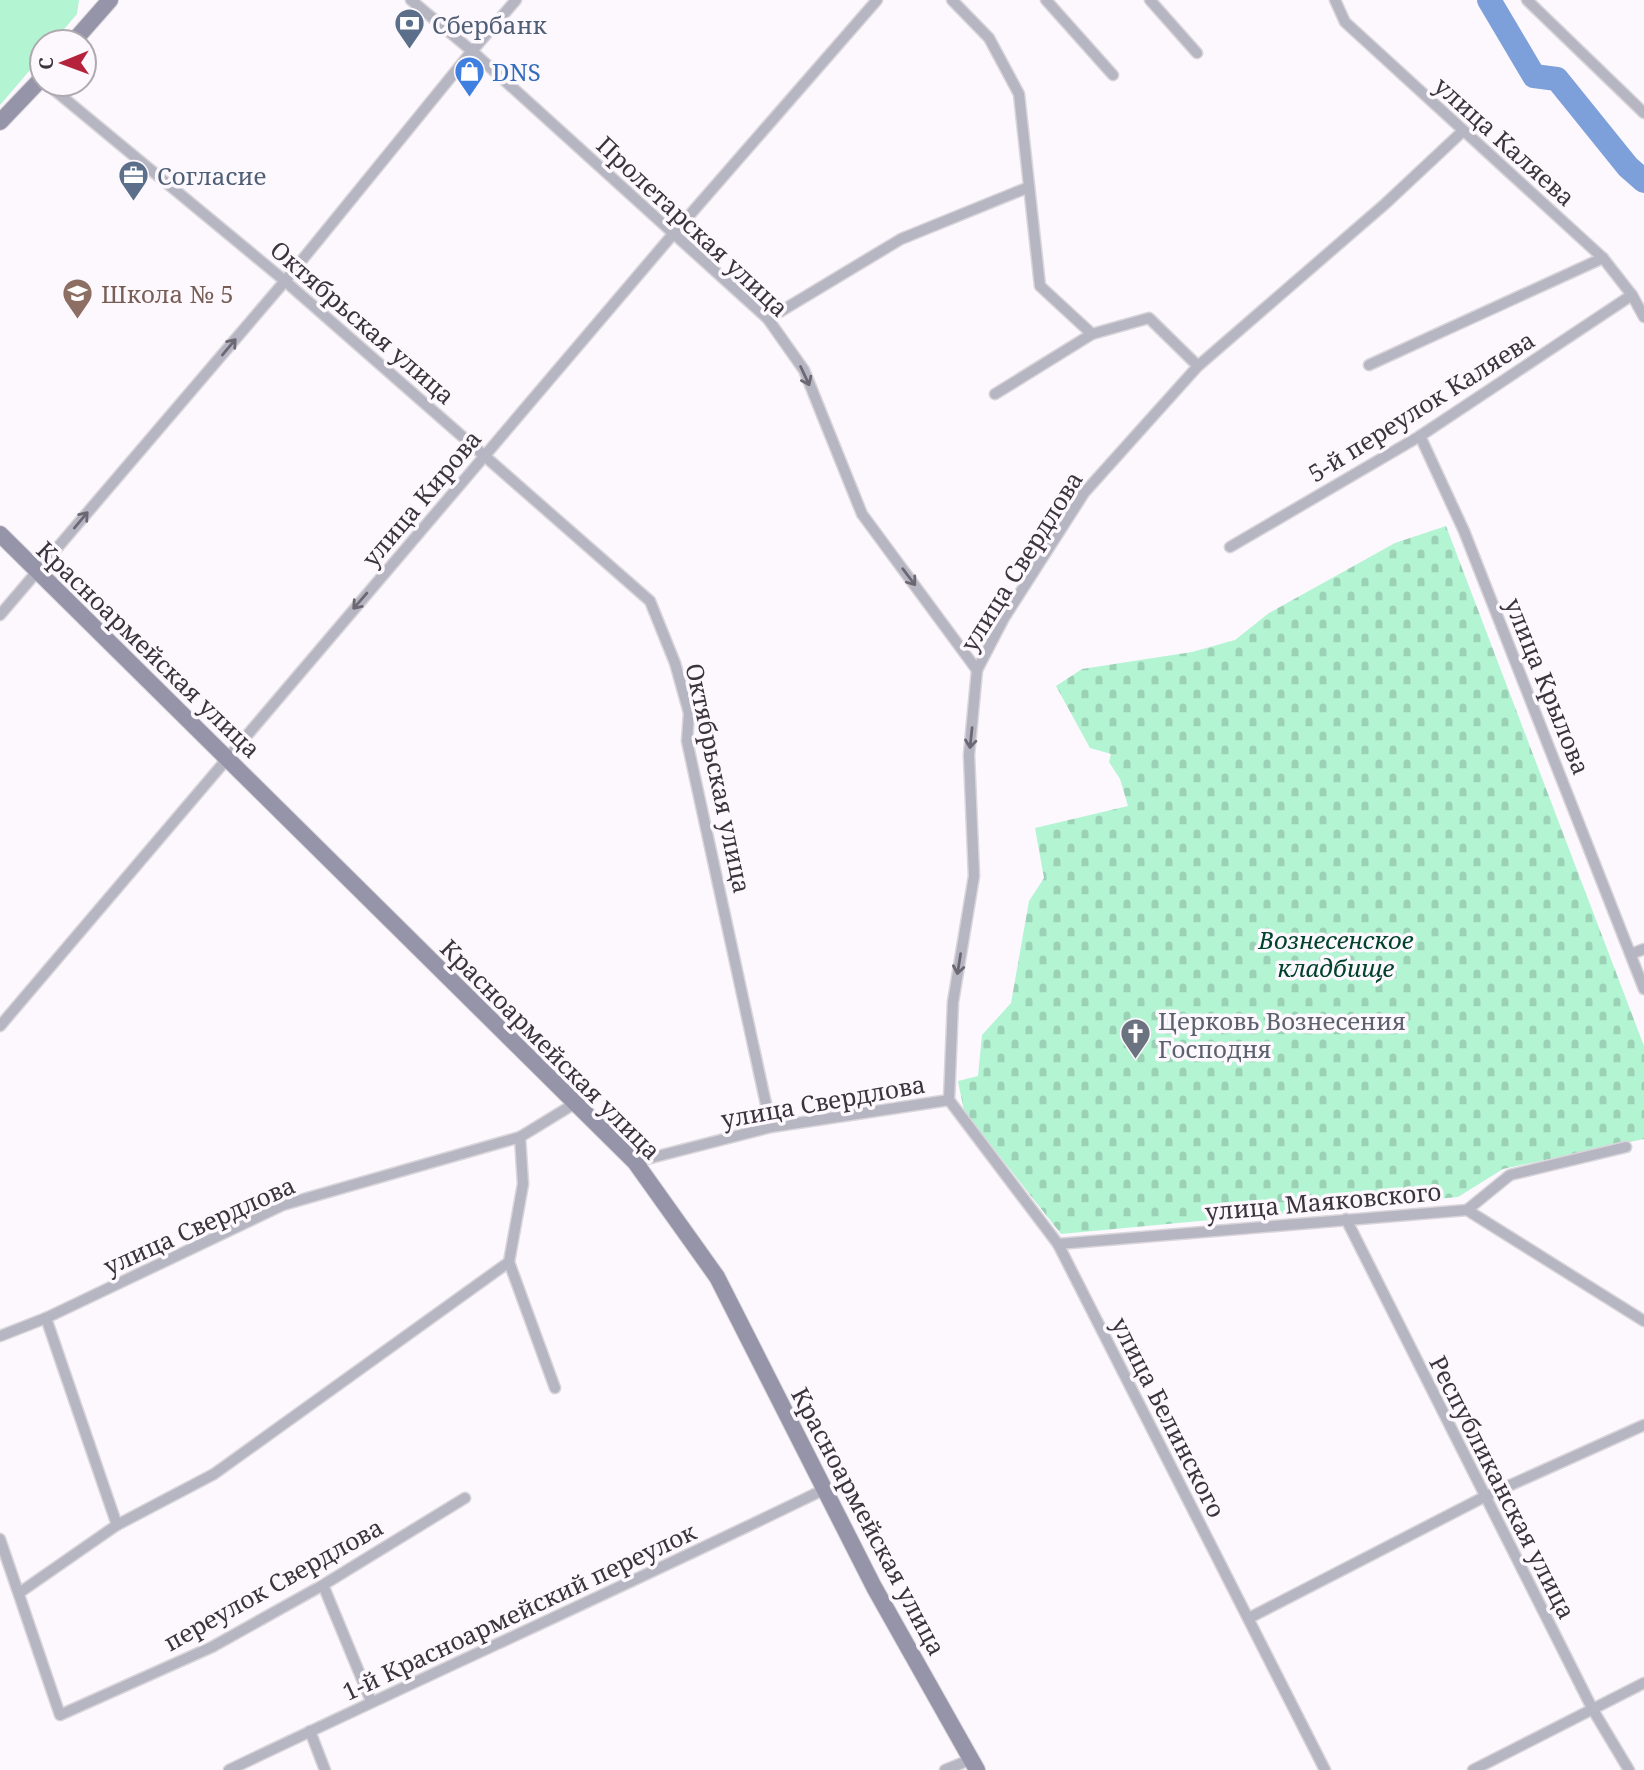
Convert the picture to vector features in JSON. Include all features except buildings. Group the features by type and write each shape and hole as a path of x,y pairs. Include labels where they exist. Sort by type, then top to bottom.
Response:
{"main road":[{"path":"85,28 110,0"},
{"path":"0,122 28,95"},
{"name":"Красноармейская улица","path":"0,534 635,1162 717,1277 874,1587 974,1765"}],"street":[{"name":"Пролетарская улица","path":"411,0 768,319 804,370 862,514 977,670"},
{"path":"0,615 285,281 471,51 516,0"},
{"name":"улица Кирова","path":"0,1026 674,233 877,0"},
{"path":"952,0 989,38 1019,94 1040,286 1092,334"},
{"path":"1046,0 1113,75"},
{"path":"1150,0 1197,53"},
{"name":"улица Каляева","path":"1335,0 1345,22 1602,258 1632,295 1644,317"},
{"path":"1528,0 1644,113"},
{"name":"Октябрьская улица","path":"65,98 285,281 650,601 675,663 689,713 687,741 771,1127"},
{"name":"улица Свердлова","path":"635,1162 771,1127 949,1100 953,1002 974,876 969,755 977,670 1004,618 1084,493 1198,366 1385,204 1463,131"},
{"path":"768,319 901,239 1029,187"},
{"path":"1369,365 1602,258"},
{"name":"5-й переулок Каляева","path":"1230,547 1420,436 1632,295"},
{"path":"995,394 1092,334 1149,318 1198,366"},
{"name":"улица Крылова","path":"1420,436 1464,531 1644,989"},
{"path":"1631,954 1644,949"},
{"name":"улица Белинского","path":"949,1100 1058,1244 1325,1770"},
{"name":"улица Свердлова","path":"0,1336 46,1318 283,1205 520,1138 574,1104"},
{"path":"520,1138 523,1184 509,1262 555,1388"},
{"path":"1467,1210 1510,1175 1626,1147"},
{"name":"улица Маяковского","path":"1058,1244 1467,1210 1644,1321"},
{"name":"Республиканская улица","path":"1346,1219 1593,1710 1629,1770"},
{"path":"19,1593 117,1525 214,1474 509,1262"},
{"path":"46,1318 117,1525"},
{"path":"1249,1618 1484,1497 1644,1425"},
{"name":"1-й Красноармейский переулок","path":"229,1770 371,1701 639,1580 825,1489"},
{"name":"переулок Свердлова","path":"0,1539 60,1714 212,1647 323,1585 465,1498"},
{"path":"323,1585 371,1701"},
{"path":"1473,1770 1644,1683"},
{"path":"310,1731 325,1770"},
{"path":"945,1770 974,1765"}],"green space":[{"path":"0,0 79,0 77,14 65,28 28,28 28,72 0,105"},
{"name":"Вознесенское кладбище","path":"1446,526 1644,1046 1644,1139 1503,1169 1458,1197 1061,1234 964,1111 958,1081 978,1076 982,1035 1011,1003 1029,901 1044,878 1035,828 1128,806 1120,779 1109,762 1111,754 1090,748 1056,686 1082,669 1192,652 1235,640 1269,613 1395,543"}],"waterway":[{"path":"1489,0 1534,76 1557,79 1628,167 1644,181"}],"place":[{"name":"Сбербанк","path":"409,51"},
{"name":"DNS","path":"469,98"},
{"name":"Согласие","path":"134,202"},
{"name":"Школа № 5","path":"78,320"},
{"name":"Церковь Вознесения Господня","path":"1135,1061"}]}
